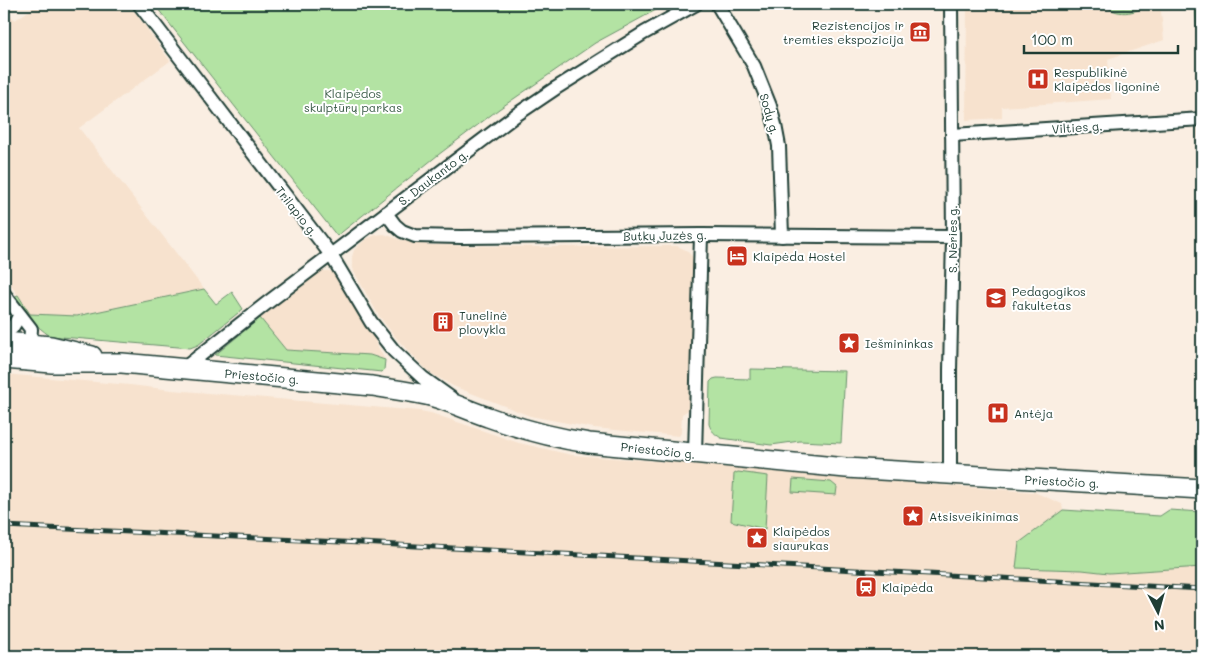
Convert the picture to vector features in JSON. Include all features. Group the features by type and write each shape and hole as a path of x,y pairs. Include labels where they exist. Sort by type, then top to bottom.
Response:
{"main road":[{"name":"Priestočio g.","path":"4,342 28,352"},
{"name":"Priestočio g.","path":"4,358 51,346 122,363 398,390 427,395 515,426 589,443 846,468 1202,490"}],"street":[{"name":"Trilapio g.","path":"139,4 331,255 371,322 394,351 423,378 465,408"},
{"name":"S. Daukanto g.","path":"182,369 516,115 644,33 696,4"},
{"name":"Sodų g.","path":"717,4 754,66 770,106 779,146 782,236"},
{"name":"S. Nėries g.","path":"950,475 953,237 951,4"},
{"name":"Vilties g.","path":"952,136 1202,119"},
{"name":"Butkų Juzės g.","path":"386,213 402,231 415,236 701,235 953,237"},
{"path":"695,454 701,235"},
{"path":"4,294 31,330 28,352"},
{"path":"4,335 12,328 20,316"}],"shaded area":[{"path":"39,4 129,4 170,61 79,128 204,289 77,316 29,314 4,273 4,8 15,20"},
{"name":"Respublikinė Klaipėdos ligoninė","path":"967,4 1195,4 1195,9 1161,11 1164,40 1108,59 1111,99 1002,107 1002,118 966,120"},
{"path":"384,234 401,240 432,245 545,247 677,246 686,250 692,256 694,263 690,405 687,411 682,414 681,433 679,436 594,428 530,416 453,386 429,372 397,339 379,316 354,272 352,257 354,250 366,239"},
{"path":"317,272 334,273 385,360 370,355 286,350 260,318 289,292"},
{"path":"4,374 420,411 519,443 572,455 839,478 1034,492 1062,504 1063,510 1019,543 1016,568 1082,570 1109,573 1202,567 1202,656 4,656"}],"green space":[{"name":"Klaipėdos skulptūrų parkas","path":"154,4 667,4 595,43 499,109 337,236"},
{"path":"1104,4 1114,4 1123,7 1148,4 1126,13 1114,11"},
{"path":"1195,4 1202,4 1202,59 1199,59"},
{"path":"204,289 216,304 232,292 243,309 198,345 190,348 50,336 39,328 11,298 18,295 30,314 77,316"},
{"path":"260,318 286,350 370,355 385,360 384,370 382,372 215,355"},
{"path":"750,369 845,371 841,443 800,441 771,445 721,438 717,435 709,424 710,382 717,378 750,379"},
{"path":"738,472 768,476 765,529 731,521 734,474"},
{"path":"793,479 831,482 837,487 836,495 792,492"},
{"path":"1063,510 1160,516 1169,510 1202,512 1202,567 1109,573 1082,570 1016,568 1019,543"}],"railway":[{"path":"4,526 361,543 1202,589"}],"place":[{"name":"Rezistencijos ir tremties ekspozicija","path":"920,32"},
{"name":"Respublikinė Klaipėdos ligoninė","path":"1038,79"},
{"name":"Klaipėda Hostel","path":"737,256"},
{"name":"Pedagogikos fakultetas","path":"996,298"},
{"name":"Tunelinė plovykla","path":"443,322"},
{"name":"Iešmininkas","path":"849,343"},
{"name":"Antėja","path":"998,413"},
{"name":"Atsisveikinimas","path":"913,516"},
{"name":"Klaipėdos siaurukas","path":"757,538"},
{"name":"Klaipėda","path":"866,587"}]}
